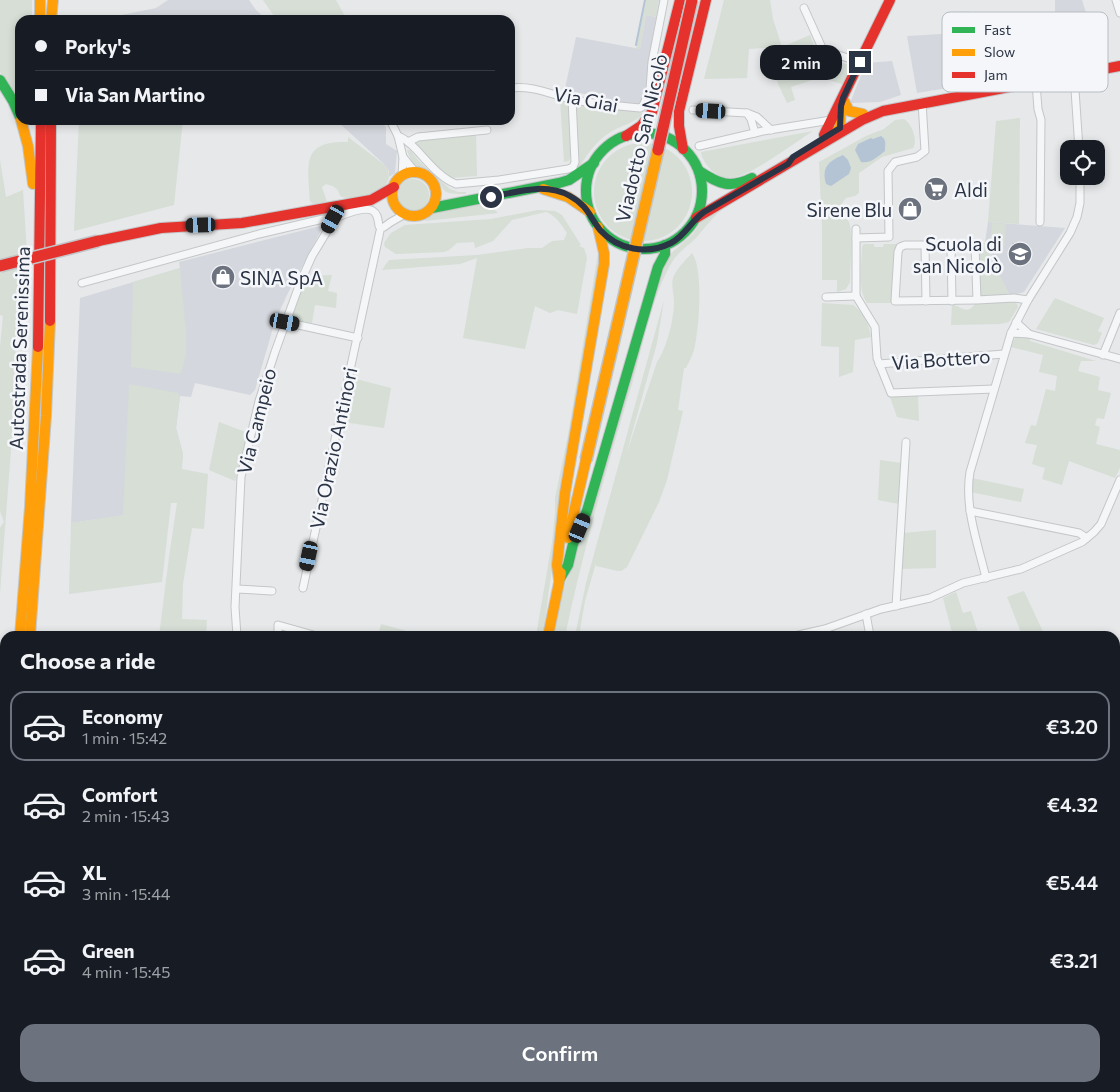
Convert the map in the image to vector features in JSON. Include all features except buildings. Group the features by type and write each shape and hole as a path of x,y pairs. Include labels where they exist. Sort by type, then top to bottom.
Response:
{"main road":[{"path":"40,0 40,15"},
{"path":"51,15 52,0"},
{"path":"371,200 388,202 405,214 419,216 432,208 539,188 569,180 594,163 609,145 641,126 652,112 680,0"},
{"name":"Viadotto San Nicolò","path":"559,580 692,0"},
{"path":"683,149 679,111 706,0"},
{"path":"788,164 793,157 840,128 843,117 843,98 890,0"},
{"path":"0,80 15,106"},
{"path":"696,218 862,120 883,111 982,92"},
{"path":"698,171 719,183 735,185 742,183 824,135 843,117 872,110 883,111"},
{"path":"22,125 33,176 35,300 40,321"},
{"name":"Autostrada Serenissima","path":"20,631 34,461 40,321 41,125"},
{"name":"Autostrada Serenissima","path":"30,631 38,548 50,323 51,125"},
{"path":"598,227 610,238 626,247 646,250 665,246 684,233 696,218 699,209 702,193 698,171 692,158 683,149 671,140 656,135 626,136"},
{"path":"549,631 559,580 557,565 567,484 604,264 604,253 598,227 590,212 587,199 586,187 594,163"},
{"path":"396,206 392,195 394,187 402,176 415,172 422,173 434,184 436,198 432,208"},
{"path":"0,266 98,241 161,228 242,222 336,211 371,200 394,187"},
{"path":"539,188 570,196 590,212"},
{"path":"436,191 450,198 466,201"},
{"path":"559,580 568,565 573,544 587,512 658,267 665,254 665,246"}],"street":[{"name":"Via Giai","path":"515,88 532,88 599,105 640,108 643,106 650,89 652,62 664,0"},
{"path":"1116,0 1120,13"},
{"path":"804,8 823,50 860,62"},
{"path":"1037,92 1041,120 1040,222"},
{"path":"1075,92 1078,140"},
{"path":"398,136 408,142 438,173 456,184 499,180 568,169 573,167 575,162 572,99"},
{"path":"856,238 889,238 888,171 895,162 917,157 925,151 922,102"},
{"path":"693,110 747,113 757,116 767,131"},
{"path":"747,113 752,118 755,133"},
{"path":"698,146 755,133 843,117"},
{"path":"392,125 398,136 403,156 402,176"},
{"path":"408,142 418,137 487,130"},
{"path":"403,156 415,172"},
{"path":"986,578 970,511 968,493 970,472 1011,334 1028,300 1074,226 1080,203 1080,185"},
{"path":"82,283 259,234 323,219 336,211 344,214 369,209 377,215 381,228 405,214"},
{"name":"Via Campeio","path":"237,631 235,607 241,477 259,401 285,322 304,274 336,211"},
{"name":"Via Orazio Antinori","path":"303,588 381,228"},
{"path":"856,229 856,296 875,327 879,364 891,393 994,389"},
{"path":"977,300 975,244 905,245 900,247 898,252 896,301 952,301 977,300 1014,298 1028,300"},
{"path":"925,245 926,301"},
{"path":"951,245 952,301"},
{"path":"826,297 856,296"},
{"path":"1103,355 1120,313"},
{"path":"285,322 358,338"},
{"path":"1016,322 1029,334"},
{"path":"1011,334 1029,334 1120,359"},
{"name":"Via Bottero","path":"879,364 1004,354"},
{"path":"896,606 906,442"},
{"path":"816,631 866,614 930,598 963,583 1021,568 1087,538 1101,524 1120,480"},
{"path":"970,511 1079,533 1087,538"},
{"path":"237,589 272,591"},
{"path":"866,614 869,631"},
{"path":"278,631 278,625 299,631"}],"shaded area":[{"path":"0,0 32,0 32,15 15,15 15,99 0,72"},
{"path":"168,0 249,0 262,15 122,15 156,8"},
{"path":"263,0 336,0 344,15 274,15"},
{"path":"646,0 659,0 656,17 646,15 640,49 636,49"},
{"path":"724,0 770,0 773,19 782,47 749,49 747,78 704,79"},
{"path":"1055,0 1082,0 1086,12 1055,12"},
{"path":"646,15 656,17 648,66 648,82 645,97 640,104 597,100 597,97 591,95 579,93 578,96 564,93 576,37 640,49"},
{"path":"942,34 942,89 917,93 907,36"},
{"path":"810,35 818,56 853,66 844,85 821,77 791,87 795,100 787,103 774,75 787,69 782,47"},
{"path":"892,61 901,95 880,102 850,103 866,63"},
{"path":"560,99 568,101 571,155 569,161 564,162"},
{"path":"578,104 644,113 636,120 614,130 600,140 578,169 576,107"},
{"path":"878,117 880,119 867,123 721,210 696,238 674,258 658,291 648,322 596,509 566,631 555,631 561,596 657,286 669,255 693,234 703,218 828,142"},
{"path":"1020,118 1019,224 988,222 996,121"},
{"path":"904,119 913,132 915,141 913,148 882,157 859,173 859,193 846,198 841,206 849,222 851,233 850,282 846,289 837,292 837,280 822,280 819,162 866,136 884,129 895,120"},
{"path":"79,125 182,125 174,205 74,231"},
{"path":"341,125 384,125 386,127 386,144 397,151 395,173 389,177 389,171 384,164"},
{"path":"813,131 760,166 731,178 712,171 702,157 701,152"},
{"path":"476,133 477,176 450,178 413,141 452,138 452,136"},
{"path":"348,137 386,166 389,175 387,182 382,189 374,193 365,197 355,198 340,196 337,189 326,184 322,187 327,202 314,205 310,201 308,176 311,157 315,150 322,145 348,142"},
{"path":"643,143 662,147 678,157 688,173 692,192 688,211 678,227 662,237 643,241 624,237 608,227 598,211 594,192 598,173 608,157 624,147"},
{"path":"407,150 410,150 419,161 450,189 466,192 466,194 446,192 430,173 415,166"},
{"path":"0,160 6,197 23,190 29,285 18,287 12,437 0,593 0,528 4,522 0,511 0,347 3,316 0,315"},
{"path":"413,179 425,183 429,195 425,207 413,211 401,207 397,195 401,183"},
{"path":"484,204 490,206 498,213 425,221 437,212"},
{"path":"538,210 555,211 562,215 581,245 579,246 584,248 587,258 577,314 558,310 550,313 535,306 525,349 463,338 477,258 460,264 382,270 389,260 477,255 542,248 552,241 564,240 567,233 555,218 546,212 512,220 493,241 475,248 474,242 457,243 444,252 396,254 385,247 384,243 391,233 405,225 491,219"},
{"name":"Scuola di san Nicolò","path":"988,222 1065,228 1024,292 1010,296 991,259 990,243 985,242"},
{"path":"992,223 1006,224 1004,250 989,249 991,259 1010,296 981,296 978,243 990,243"},
{"path":"324,225 275,321 255,390 250,395 195,383 191,397 180,396 176,428 183,454 178,503 171,502 140,513 71,523 80,298 180,268 179,262"},
{"path":"864,244 874,244 874,247 883,247 884,244 897,244 892,303 867,303 864,297 861,276 862,247"},
{"path":"599,247 600,255 544,631 537,631 552,542 555,498 568,435"},
{"path":"692,253 698,272 699,300 694,350 686,368 684,368 678,410 683,411 667,480 659,502 627,567 618,571 596,566 596,563 585,601 580,631 576,631 586,583 664,300 657,343 626,455 657,362 669,333 674,309 672,284 679,268"},
{"path":"180,268 186,331 186,354 181,374 131,367 133,282"},
{"path":"332,275 328,291 337,293 336,308 315,305 312,323 288,318 309,276"},
{"path":"1055,298 1104,318 1098,331 1102,333 1098,343 1094,345 1036,329"},
{"path":"1011,300 1018,307 1009,322 1000,324 951,325 952,304 967,310 975,304"},
{"path":"822,303 853,305 863,315 870,332 871,337 855,340 853,372 839,377 839,347 821,346"},
{"path":"1022,336 1030,338 1030,341 1096,361 1081,361 1078,371 1100,377 1098,390 1111,393 1104,419 1097,418 1095,425 1100,427 1096,444 1120,450 1120,468 1115,478 1069,461 1062,485 1042,479 1045,468 1032,464 1037,445 1025,443 1031,425 1036,426 1046,389 1055,391 1057,376 1039,372 1043,355 1011,347 1015,338"},
{"path":"352,378 391,388 384,428 343,422"},
{"path":"129,384 178,393 180,396 176,428 183,454 182,469 208,474 204,529 192,528 183,584 182,619 207,620 206,631 160,631 177,503 171,503 162,582 69,594 71,523 123,515"},
{"path":"918,396 919,421 897,417 890,397"},
{"path":"219,422 248,433 235,481 209,470"},
{"path":"880,460 902,463 899,504 878,500"},
{"path":"972,478 1024,489 1021,502 970,492"},
{"path":"936,530 936,568 900,569 903,533"},
{"path":"1024,591 1043,631 1020,631 1007,597"},
{"path":"956,592 963,613 971,611 977,631 952,631 943,598"},
{"path":"381,624 407,631 379,631"}],"water":[{"path":"881,136 885,141 885,151 871,161 861,162 855,150 858,144"},
{"path":"843,155 848,160 851,168 849,174 831,186 826,184 825,169 827,165"}],"waterway":[{"path":"636,45 645,0"}],"traffic: fast":[{"path":"0,80 15,106"},
{"path":"644,133 666,137 685,150 698,169 702,191 698,213 685,232 666,245 644,249 622,245 603,232 590,213 586,191 590,169 603,150 622,137 644,133"},
{"path":"432,208 559,183 569,180 594,163"},
{"path":"699,171 725,184 737,183 752,178"},
{"path":"559,580 568,565 573,544 587,511 658,267 665,254 665,245"}],"traffic: slow":[{"path":"40,0 40,15"},
{"path":"52,15 53,0"},
{"path":"843,99 849,111 863,114"},
{"path":"833,133 840,128 841,103"},
{"path":"22,125 28,146 33,184"},
{"path":"586,460 658,150"},
{"path":"410,172 418,172 430,178 436,194 430,210 418,216 410,216 398,210 392,198 392,190 398,178 410,172"},
{"path":"543,189 568,197 590,212"},
{"path":"559,580 557,565 565,493 604,264 604,253 598,227"},
{"path":"30,631 46,416 50,321"},
{"path":"20,631 30,507 38,347"},
{"path":"568,538 586,460"},
{"path":"549,631 561,573"}],"traffic: jam":[{"path":"626,136 641,126 652,112 680,0"},
{"path":"658,150 692,0"},
{"path":"683,149 679,126 679,111 706,0"},
{"path":"824,135 890,0"},
{"path":"1108,68 1120,66"},
{"path":"696,218 862,120 883,111 983,92"},
{"path":"38,347 41,125"},
{"path":"50,321 51,125"},
{"path":"98,241 161,228 242,223 371,200 394,187"},
{"path":"0,266 98,241"}],"place":[{"name":"Aldi","path":"936,189"},
{"name":"Sirene Blu","path":"910,209"},
{"name":"Scuola di san Nicolò","path":"1020,254"},
{"name":"SINA SpA","path":"223,277"}],"route":[{"path":"491,197 539,188 556,191 570,196 579,202 590,212 600,229 617,243 641,250 665,246 682,236 696,218 704,212 788,164 793,157 840,128 843,98 860,62"}]}
